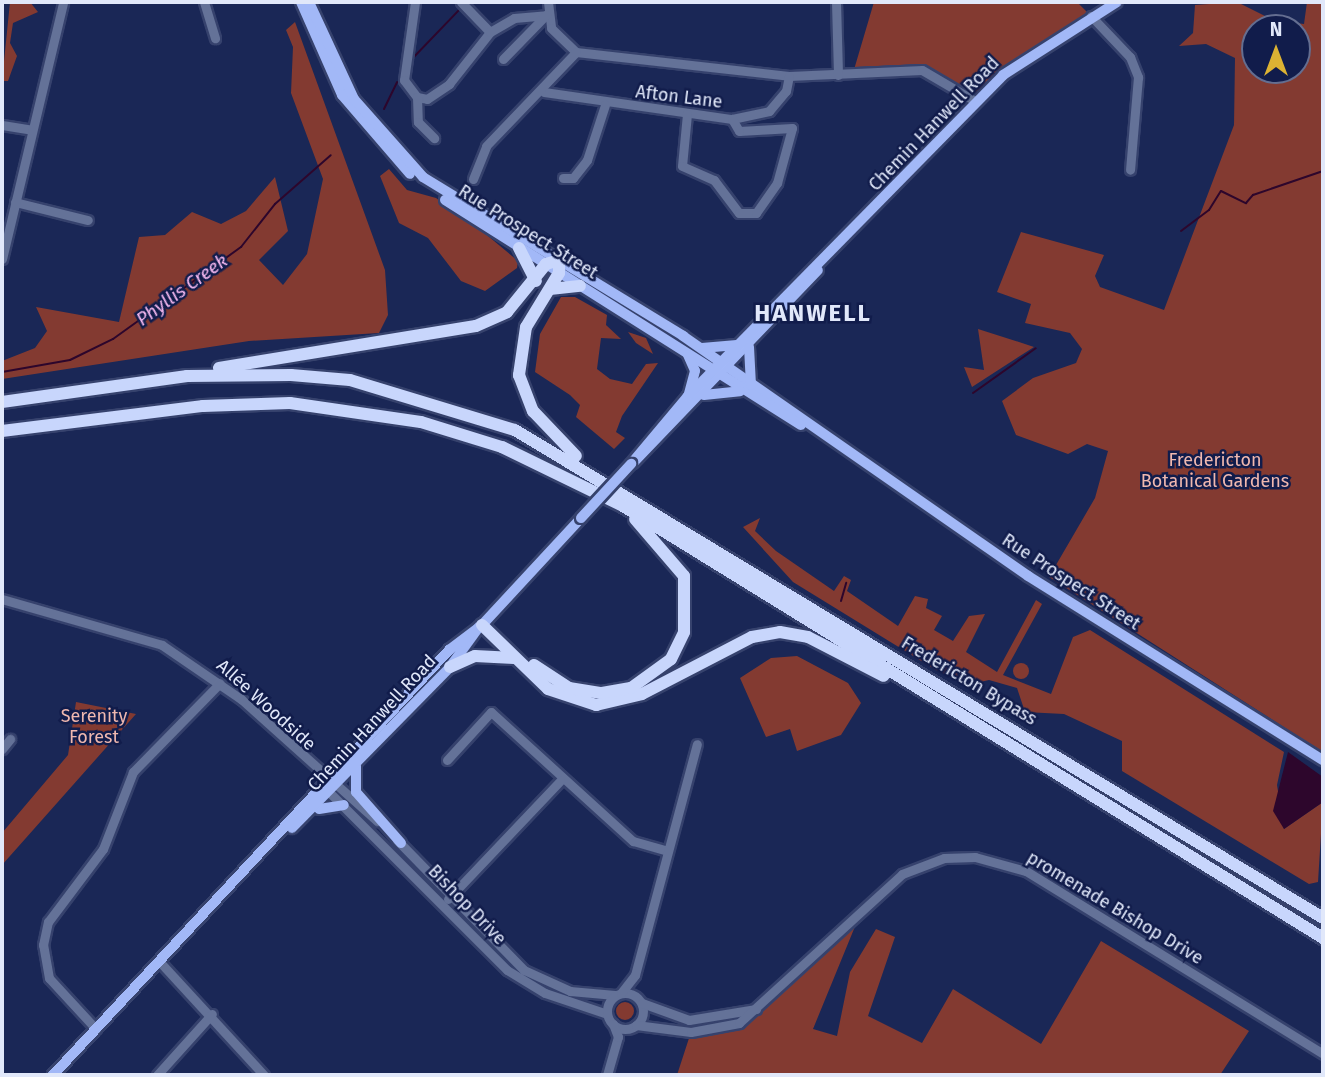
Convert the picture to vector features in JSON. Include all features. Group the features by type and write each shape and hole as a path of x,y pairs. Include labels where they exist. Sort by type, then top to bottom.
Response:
{"highway":[{"path":"519,248 536,281"},
{"path":"2,402 187,376 256,360 454,333 507,312 552,262 559,273 526,327 519,375 546,429 597,475"},
{"path":"550,289 580,286"},
{"path":"187,376 351,380 515,430 597,475"},
{"path":"2,431 203,407 336,407 481,440 622,506 674,561 687,592 679,646 648,680 618,692 569,688 540,671 483,624"},
{"name":"Fredericton Bypass","path":"597,475 1323,918"},
{"name":"Fredericton Bypass","path":"622,506 1323,938"},
{"path":"483,624 514,658 567,699 609,704 642,694 752,637 780,632 816,640 980,728"},
{"path":"450,667 475,656 514,658"}],"main road":[{"name":"Rue Prospect Street","path":"301,2 330,74 379,144 419,181 519,248 552,262"},
{"name":"Rue Prospect Street","path":"309,2 340,76 398,154 443,192 552,262 699,347 721,369 748,388 1078,609 1323,760"},
{"name":"Chemin Hanwell Road","path":"96,1029 280,834 356,765 450,667 483,624 631,464 688,396 721,369 975,101 1038,48 1117,2"},
{"name":"Rue Prospect Street","path":"559,273 687,353 721,369"},
{"path":"699,347 744,345 748,388 702,396"},
{"path":"687,353 695,371 688,396"},
{"name":"Chemin Hanwell Road","path":"631,464 702,396 721,369"},
{"name":"Chemin Hanwell Road","path":"280,834 310,814 449,650 483,624"},
{"path":"356,765 356,792 401,843"},
{"path":"310,814 344,805"},
{"path":"53,1075 96,1029"}],"street":[{"path":"2,259 63,2"},
{"path":"204,2 215,37"},
{"path":"415,2 402,63 404,80 417,97 418,122 434,138"},
{"path":"461,2 490,33"},
{"path":"548,2 546,15 557,37 576,52 789,76 922,70 975,101"},
{"path":"836,2 838,75"},
{"path":"417,97 437,96 490,33 514,18 546,15"},
{"path":"503,59 546,15"},
{"path":"1091,16 1130,57 1138,77 1130,170"},
{"path":"473,179 486,146 544,92 576,52"},
{"name":"Afton Lane","path":"544,92 605,105 732,119 769,111 786,91 789,76"},
{"path":"563,178 573,177 587,160 605,105"},
{"path":"687,114 682,166 714,180 739,213 756,214 777,183 792,128 739,131 732,119"},
{"path":"2,125 32,130"},
{"path":"15,202 88,220"},
{"name":"Allée Woodside","path":"2,599 122,629 162,645 220,683 331,786"},
{"path":"96,1029 49,978 43,945 48,922 103,849 133,772 220,683"},
{"path":"447,760 491,712 560,780 633,841 668,851"},
{"path":"2,749 10,740"},
{"path":"618,1037 634,1027 640,1000 635,975 697,744"},
{"path":"443,903 560,780"},
{"name":"Bishop Drive","path":"331,786 344,805 517,978 607,1014"},
{"name":"Bishop Drive","path":"331,786 401,843 536,978 582,993 618,994 640,1000"},
{"name":"promenade Bishop Drive","path":"758,1009 902,874 944,859 975,857 1035,876 1323,1054"},
{"path":"159,961 212,1014 264,1075"},
{"path":"607,1075 618,1037 607,1014 618,994 635,975"},
{"path":"640,1000 689,1020 758,1009"},
{"path":"613,1024 707,1031 739,1023 758,1009"},
{"path":"157,1075 212,1014"}],"green space":[{"path":"10,2 30,2 38,12 13,23 10,43 17,56 8,81 2,81"},
{"path":"874,2 1077,2 1091,16 975,101 935,74 853,73"},
{"name":"Fredericton Botanical Gardens","path":"1237,2 1261,14 1241,14 1241,84 1311,84 1311,14 1305,14 1307,2 1323,2 1323,752 1049,577 1095,498 1108,451 1087,444 1068,454 1016,435 1002,401 1033,378 1076,363 1082,349 1070,333 1025,323 1031,304 997,292 1021,232 1104,255 1095,276 1100,287 1164,310 1234,125 1235,58 1206,44 1179,46 1193,33 1195,5"},
{"path":"295,22 385,270 388,315 379,333 249,341 2,379 2,361 35,348 47,331 36,307 119,322 139,237 165,235 192,212 221,224 246,211 275,177 288,231 259,260 283,285 307,254 323,179 291,93 293,47 286,30"},
{"path":"389,169 407,190 436,198 482,231 518,261 517,268 485,291 461,281 428,238 399,223 380,176"},
{"path":"561,297 575,297 607,315 606,325 621,339 601,338 597,369 610,379 632,384 646,364 658,363 622,416 616,432 625,438 614,449 576,417 580,405 570,395 535,372 540,334"},
{"path":"978,329 1034,347 972,387 964,367 984,370"},
{"path":"628,332 646,338 653,354 636,343"},
{"path":"760,518 755,531 776,551 834,591 844,576 851,580 847,591 898,626 915,596 928,599 926,608 942,616 934,630 953,641 969,616 985,614 966,652 997,672 1036,600 1042,604 1003,675 1051,694 1073,637 1090,630 1284,752 1277,785 1284,829 1323,802 1318,882 1309,884 1122,771 1122,741 1064,714 1025,712 1017,688 989,680 967,685 936,670 793,582 743,527"},
{"path":"797,656 848,683 861,703 841,735 797,751 790,729 766,737 740,678 771,658"},
{"path":"1021,663 1027,665 1027,677 1021,679 1015,677 1013,671 1015,665"},
{"name":"Serenity Forest","path":"76,702 136,714 2,865 2,833 68,755"},
{"path":"863,907 813,1029 837,1036 850,972 876,929 895,937 868,1016 922,1043 953,989 1041,1044 1101,941 1249,1031 1220,1075 677,1075 691,1032 723,1028 758,1009"},
{"path":"621,1002 629,1002 634,1011 632,1018 621,1020 616,1015 616,1007"}],"shaded area":[{"path":"1288,752 1323,777 1323,802 1284,829 1273,811"}],"waterway":[{"name":"Phyllis Creek","path":"410,61 461,8"},
{"name":"Phyllis Creek","path":"384,109 397,82"},
{"name":"Phyllis Creek","path":"2,372 70,360 113,339 241,247 275,204 331,155"},
{"path":"1181,231 1209,210 1221,191 1246,203 1253,195 1323,171"},
{"path":"973,393 1036,348"},
{"path":"841,601 846,583"}],"district":[{"name":"HANWELL","path":"813,314"}]}
